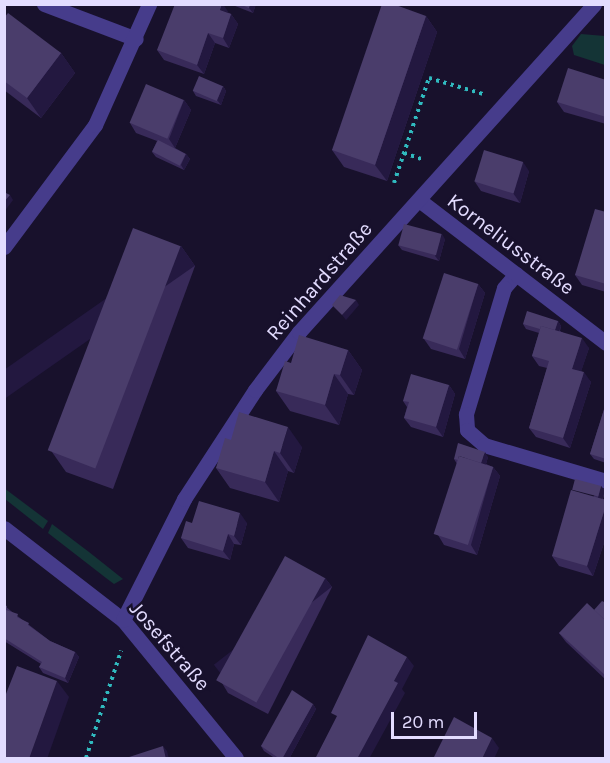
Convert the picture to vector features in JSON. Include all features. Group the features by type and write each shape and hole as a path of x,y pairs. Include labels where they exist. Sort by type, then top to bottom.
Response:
{"street":[{"path":"44,4 136,39"},
{"path":"4,247 95,124 136,39 149,4"},
{"name":"Reinhardstraße","path":"123,620 184,499 255,390 299,332 594,4"},
{"name":"Korneliusstraße","path":"419,200 606,343"},
{"path":"516,274 504,288 466,414 467,430 484,445 606,481"},
{"name":"Josefstraße","path":"4,528 123,620 236,759"}],"path":[{"path":"394,183 429,78 507,101"},
{"path":"86,759 120,651 136,636"}],"green space":[{"path":"581,34 605,36 605,65 574,55 572,46"},
{"path":"4,488 48,521 43,529 5,499"},
{"path":"52,524 123,579 114,584 106,578 48,533"}],"building":[{"path":"175,4 222,4 220,10 231,14 223,38 208,33 197,65 157,50"},
{"path":"382,4 393,4 426,16 375,165 332,150"},
{"path":"8,13 61,53 27,98 4,81 4,18"},
{"path":"568,68 606,80 606,117 557,102"},
{"path":"199,76 223,86 217,101 193,91"},
{"path":"146,84 184,100 167,139 130,123"},
{"path":"158,140 186,154 180,166 152,152"},
{"path":"484,150 523,162 514,194 474,182"},
{"path":"4,192 10,195 4,202"},
{"path":"595,209 606,212 606,284 575,275"},
{"path":"404,224 442,234 436,255 398,245"},
{"path":"133,228 181,246 95,468 48,450"},
{"path":"444,273 478,284 457,350 423,339"},
{"path":"340,295 356,300 342,315 332,305"},
{"path":"527,311 558,321 555,330 523,324"},
{"path":"541,326 582,338 572,369 584,372 563,438 529,428 549,361 532,356"},
{"path":"299,335 348,350 340,375 334,374 325,405 276,391 285,361 291,363"},
{"path":"411,374 449,385 436,427 404,418 409,402 403,401"},
{"path":"606,403 606,459 590,454"},
{"path":"239,412 288,427 280,453 274,451 265,482 216,468 225,438 231,440"},
{"path":"458,443 485,452 481,463 459,456 458,460 454,459"},
{"path":"459,456 493,467 468,545 434,534"},
{"path":"575,479 601,486 598,497 572,490"},
{"path":"571,490 606,500 587,566 552,556"},
{"path":"199,501 240,513 234,536 228,534 223,551 181,538 186,521 192,523"},
{"path":"285,556 325,578 256,702 216,680"},
{"path":"602,601 606,603 606,621 594,610"},
{"path":"587,603 606,621 606,676 559,633"},
{"path":"4,605 7,606 6,610 18,614 17,617 29,623 28,625 50,641 75,652 65,678 39,667 42,662 4,638"},
{"path":"368,635 407,657 394,681 398,683 357,759 315,759 337,716 331,713"},
{"path":"17,666 57,681 29,759 4,759 4,699"},
{"path":"292,690 313,704 280,759 261,746"},
{"path":"454,717 492,738 482,759 433,759"},
{"path":"163,746 166,759 123,759"}]}
